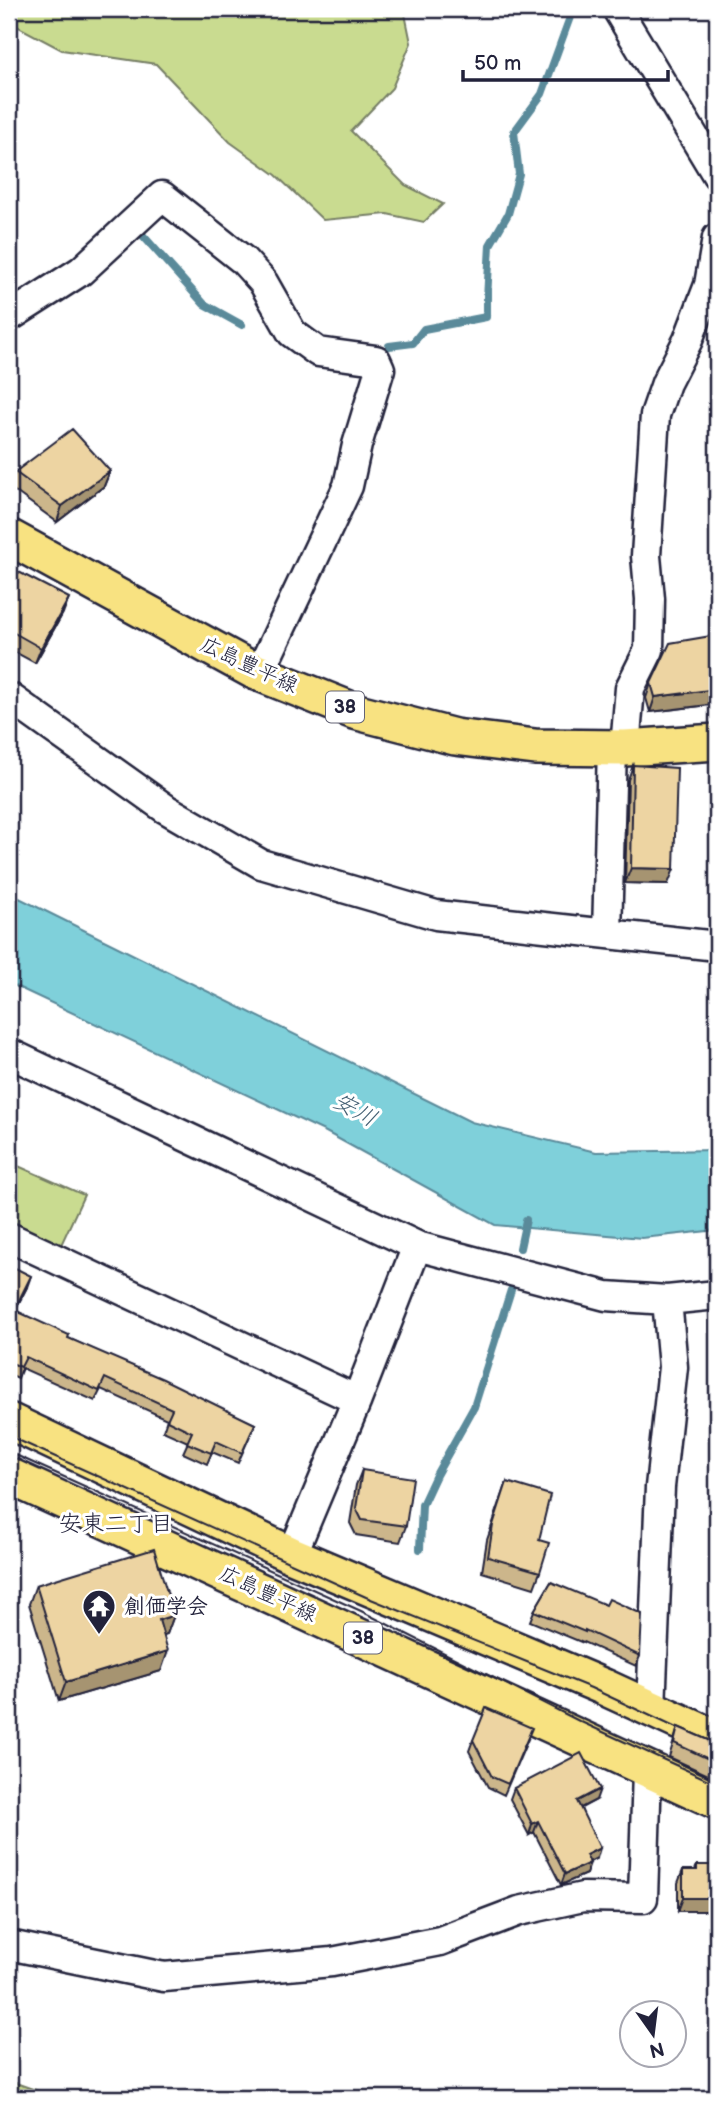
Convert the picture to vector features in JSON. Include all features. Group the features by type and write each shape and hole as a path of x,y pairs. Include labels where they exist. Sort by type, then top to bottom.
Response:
{"main road":[{"name":"広島豊平線","path":"9,537 254,671 354,711 455,737 535,747 618,748 717,743"},
{"name":"38","path":"9,1421 292,1555 717,1740"},
{"name":"広島豊平線","path":"9,1476 717,1801"}],"street":[{"path":"617,9 717,175"},
{"path":"9,317 81,271 162,196 243,260 263,282 292,333 318,352 376,360 380,369 357,444 348,486 260,672"},
{"path":"607,934 618,748 630,688 649,650 650,599 646,556 656,415 666,383 688,340 709,285 717,238"},
{"path":"9,697 166,809 261,864 436,915 717,946"},
{"path":"9,1053 417,1246 606,1296 667,1300 717,1296"},
{"path":"9,1237 357,1400"},
{"path":"292,1555 357,1400 417,1246"},
{"path":"651,1709 660,1487 673,1367 667,1300"},
{"path":"9,1945 164,1977 359,1957 440,1941 519,1911 583,1897 643,1898 647,1771"}],"green space":[{"path":"9,9 404,9 411,43 392,88 351,131 405,185 443,204 424,222 387,214 323,220 276,175 230,142 156,64 62,50 9,22"},
{"path":"9,1162 84,1195 61,1245 9,1221"},
{"path":"9,2081 13,2082 58,2098 9,2098"}],"water":[{"name":"安川","path":"9,893 471,1122 596,1152 717,1150 717,1230 642,1238 495,1225 326,1132 9,983"}],"building":[{"path":"72,429 110,471 62,506 15,472"},
{"path":"9,567 69,598 41,648 9,630"},
{"path":"717,635 717,689 655,697 651,683 670,643"},
{"path":"633,765 677,768 674,869 631,868"},
{"path":"9,1265 31,1276 14,1310 69,1335 68,1338 163,1379 255,1424 242,1453 216,1441 211,1453 187,1443 192,1432 167,1420 172,1409 105,1378 99,1391 26,1357 21,1367 9,1362"},
{"path":"362,1470 413,1478 406,1526 362,1520 356,1508"},
{"path":"507,1482 550,1495 539,1540 549,1543 540,1572 488,1557 493,1525"},
{"name":"創価学会","path":"154,1549 174,1615 159,1620 168,1651 66,1682 36,1585"},
{"path":"551,1582 606,1605 609,1599 642,1614 640,1656 585,1630 534,1611"},
{"path":"486,1708 532,1728 508,1784 492,1777 473,1740"},
{"path":"678,1727 717,1744 717,1763 674,1743"},
{"path":"581,1753 600,1789 577,1801 600,1848 586,1855 590,1863 565,1874 538,1821 532,1824 514,1788"},
{"path":"697,1865 717,1865 717,1898 683,1898 683,1870 697,1870"}],"waterway":[{"path":"389,346 413,343 424,329 486,317 490,245 508,214 519,174 514,132 542,94 573,9"},
{"path":"135,233 138,230 204,304 242,325"},
{"path":"520,1248 526,1220"},
{"path":"420,1549 422,1505 474,1407 511,1290"}],"tram line":[{"path":"9,1436 366,1597 591,1688 717,1747"},
{"path":"9,1452 361,1611 579,1721 717,1784"}],"place":[{"name":"創価学会","path":"99,1636"}],"district":[{"name":"安東二丁目","path":"116,1524"}]}
